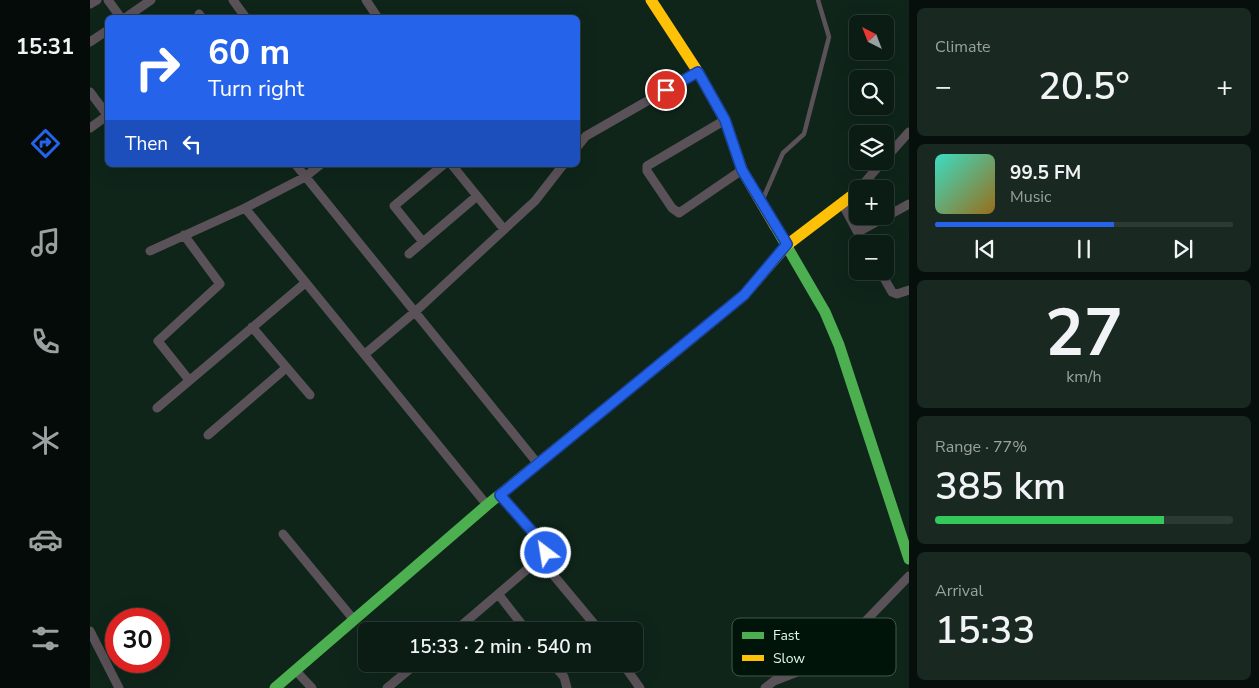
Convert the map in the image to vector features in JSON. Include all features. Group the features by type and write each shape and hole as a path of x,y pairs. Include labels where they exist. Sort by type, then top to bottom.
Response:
{"street":[{"path":"90,4 97,0"},
{"path":"108,0 120,15"},
{"path":"128,15 151,0"},
{"path":"233,0 244,15"},
{"path":"366,0 376,15"},
{"path":"651,0 698,72 725,120 742,170 787,244 825,312 839,345 909,559"},
{"path":"90,42 105,32"},
{"path":"580,144 586,136 698,72"},
{"path":"90,92 105,113"},
{"path":"90,128 105,117"},
{"path":"725,120 647,166 647,171 672,208 679,213 742,170"},
{"path":"894,149 909,132"},
{"path":"298,167 538,464"},
{"path":"150,250 245,208 305,177 318,167"},
{"path":"422,242 394,206 441,167"},
{"path":"454,167 503,228"},
{"path":"365,354 416,311 503,228 543,193 562,167"},
{"path":"867,180 875,170"},
{"path":"409,254 477,196"},
{"path":"275,688 488,505 744,295 787,244 849,197"},
{"path":"842,203 860,235"},
{"path":"858,232 909,204"},
{"path":"245,208 488,505"},
{"path":"184,235 220,284 158,341 189,380"},
{"path":"885,280 892,292 897,294 909,290"},
{"path":"157,408 305,283"},
{"path":"252,327 310,395"},
{"path":"208,435 286,368"},
{"path":"466,622 546,553 545,546 500,495"},
{"path":"283,534 354,620"},
{"path":"540,559 592,622"},
{"path":"868,618 909,576"},
{"path":"498,595 520,622"},
{"path":"90,631 119,688"},
{"path":"296,671 312,688"},
{"path":"387,688 406,672"},
{"path":"560,672 564,677 567,688"},
{"path":"629,672 640,688"},
{"path":"765,688 774,681 787,676"}],"lane":[{"path":"762,202 783,153 804,134 829,37 818,0"}],"traffic: fast":[{"path":"775,226 825,312 839,345 909,559"},
{"path":"275,688 487,505 665,360"}],"traffic: slow":[{"path":"651,0 698,72 725,120 742,170 775,226"},
{"path":"665,360 744,295 787,245 849,198"}],"route":[{"path":"546,553 545,546 500,495 744,295 787,244 742,170 725,120 698,72 666,90"}]}
